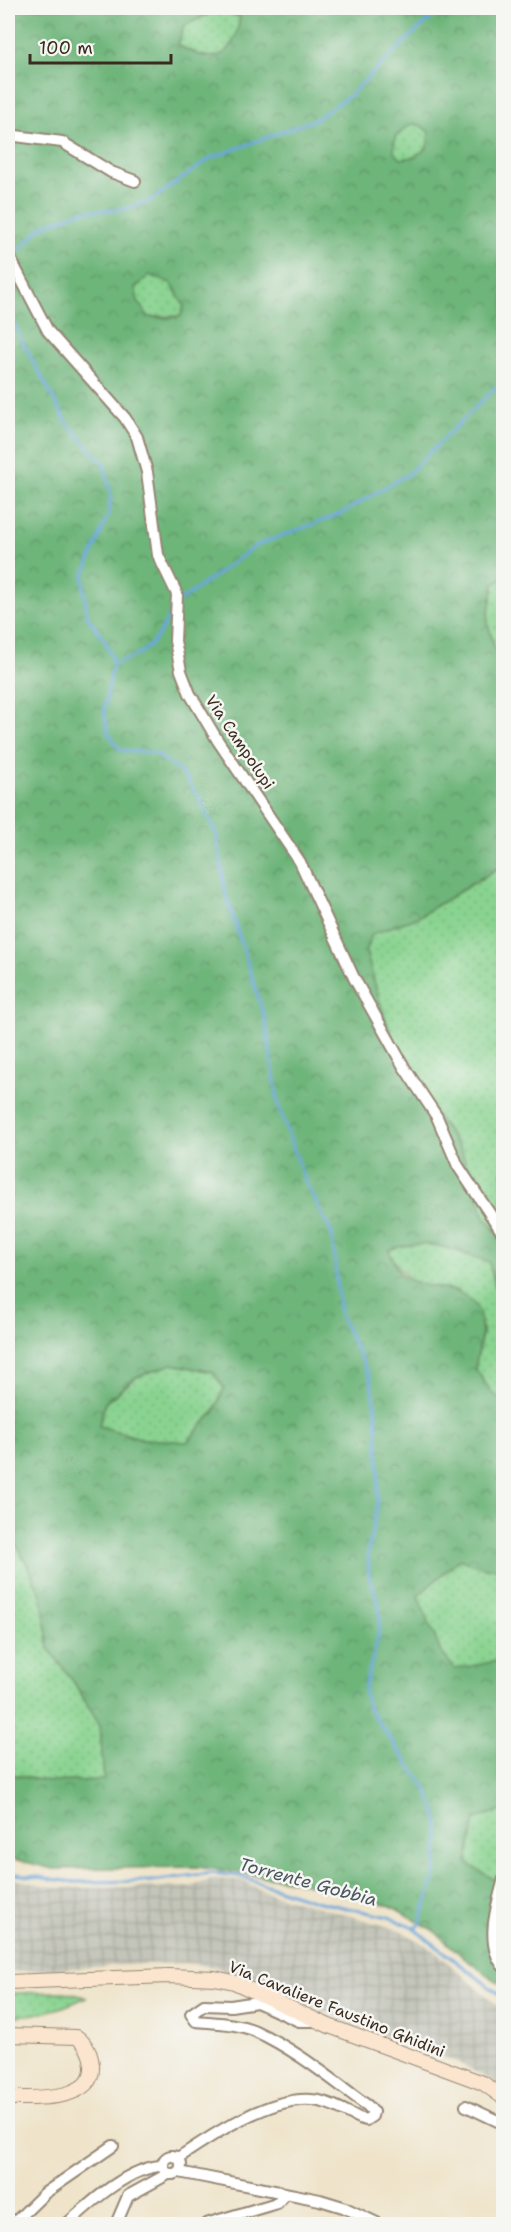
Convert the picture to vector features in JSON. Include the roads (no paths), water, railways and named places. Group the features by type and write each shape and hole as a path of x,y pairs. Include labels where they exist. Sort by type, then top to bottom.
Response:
{"main road":[{"name":"Via Cavaliere Faustino Ghidini","path":"8,1982 169,1976 215,1978 261,1993 319,2021 483,2083 504,2097"},
{"path":"8,2035 77,2037 91,2056 92,2067 91,2078 85,2085 69,2094 8,2098"}],"street":[{"path":"8,135 62,142 111,172 135,181"},
{"name":"Via Campolupi","path":"8,254 48,331 125,418 137,437 147,472 158,555 177,594 175,641 181,671 190,694 218,741 300,862 354,978 404,1067 437,1117 458,1166 504,1235"},
{"path":"504,1879 495,1915 494,1941 504,1968"},
{"path":"170,2171 166,2158 178,2158 267,2108 312,2100 366,2120 372,2116 373,2112 319,2069 263,2035 220,2022 196,2021 191,2014 204,2005 231,2006 257,2002 299,2021 319,2021"},
{"path":"466,2106 504,2124"},
{"path":"13,2224 45,2193 112,2146"},
{"path":"116,2224 128,2196 181,2164 178,2158"},
{"path":"68,2224 108,2190 145,2168 170,2171 343,2207 379,2224"},
{"path":"206,2224 277,2203 285,2194"}],"waterway":[{"path":"13,256 43,226 83,211 121,210 150,201 211,158 316,119 350,95 415,32 444,8"},
{"path":"8,309 22,341 67,423 104,464 111,495 108,515 83,578 87,616 106,642 113,663 104,711 108,733 120,750 155,753 182,773 200,799 217,835 225,891 265,1019 279,1107 304,1179 332,1233 340,1316 370,1377 376,1411 379,1473 377,1507 368,1551 369,1577 378,1601 380,1617 378,1638 364,1690 368,1708 425,1787 437,1814 439,1838 434,1879 419,1926 413,1928"},
{"path":"180,601 257,545 340,514 408,474 504,379"},
{"path":"114,663 135,656 150,645 172,611"},
{"name":"Torrente Gobbia","path":"8,1873 74,1882 151,1881 212,1873 239,1876 315,1901 389,1917 413,1928 504,1998"}]}
